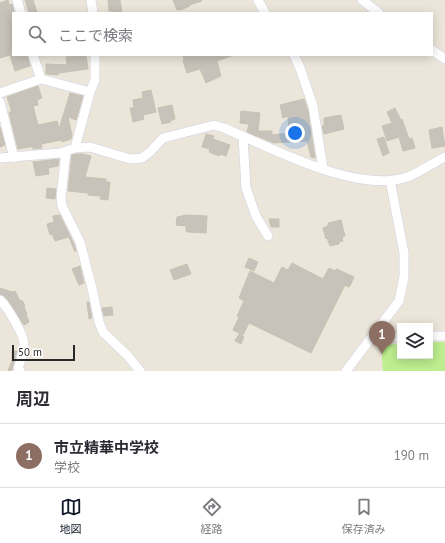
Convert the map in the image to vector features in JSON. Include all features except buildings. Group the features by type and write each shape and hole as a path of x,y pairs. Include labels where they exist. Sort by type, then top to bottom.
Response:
{"street":[{"path":"17,0 20,12"},
{"path":"91,0 93,12"},
{"path":"258,0 264,12"},
{"path":"362,0 378,12"},
{"path":"433,51 445,59"},
{"path":"33,56 41,79"},
{"path":"95,56 95,80 71,150 61,197 62,206 72,222 80,242 92,288 98,322 103,332 128,356 140,371"},
{"path":"294,56 313,106 323,168"},
{"path":"0,93 41,79 90,92"},
{"path":"0,102 14,158"},
{"path":"0,158 60,153 90,147 130,159 142,158 163,138 214,125 300,160 345,175 369,180 390,180 409,176 445,158"},
{"path":"243,136 246,188 256,216 268,236"},
{"path":"346,371 399,301 404,277 404,253 390,180"},
{"path":"0,300 11,314 24,342 23,355 18,368 20,371"},
{"path":"433,336 445,336"},
{"path":"372,337 397,337"}],"green space":[{"path":"433,342 445,342 445,371 383,371 381,345 397,344 397,359 433,359"}],"place":[{"name":"市立精華中学校","path":"382,354"}]}
